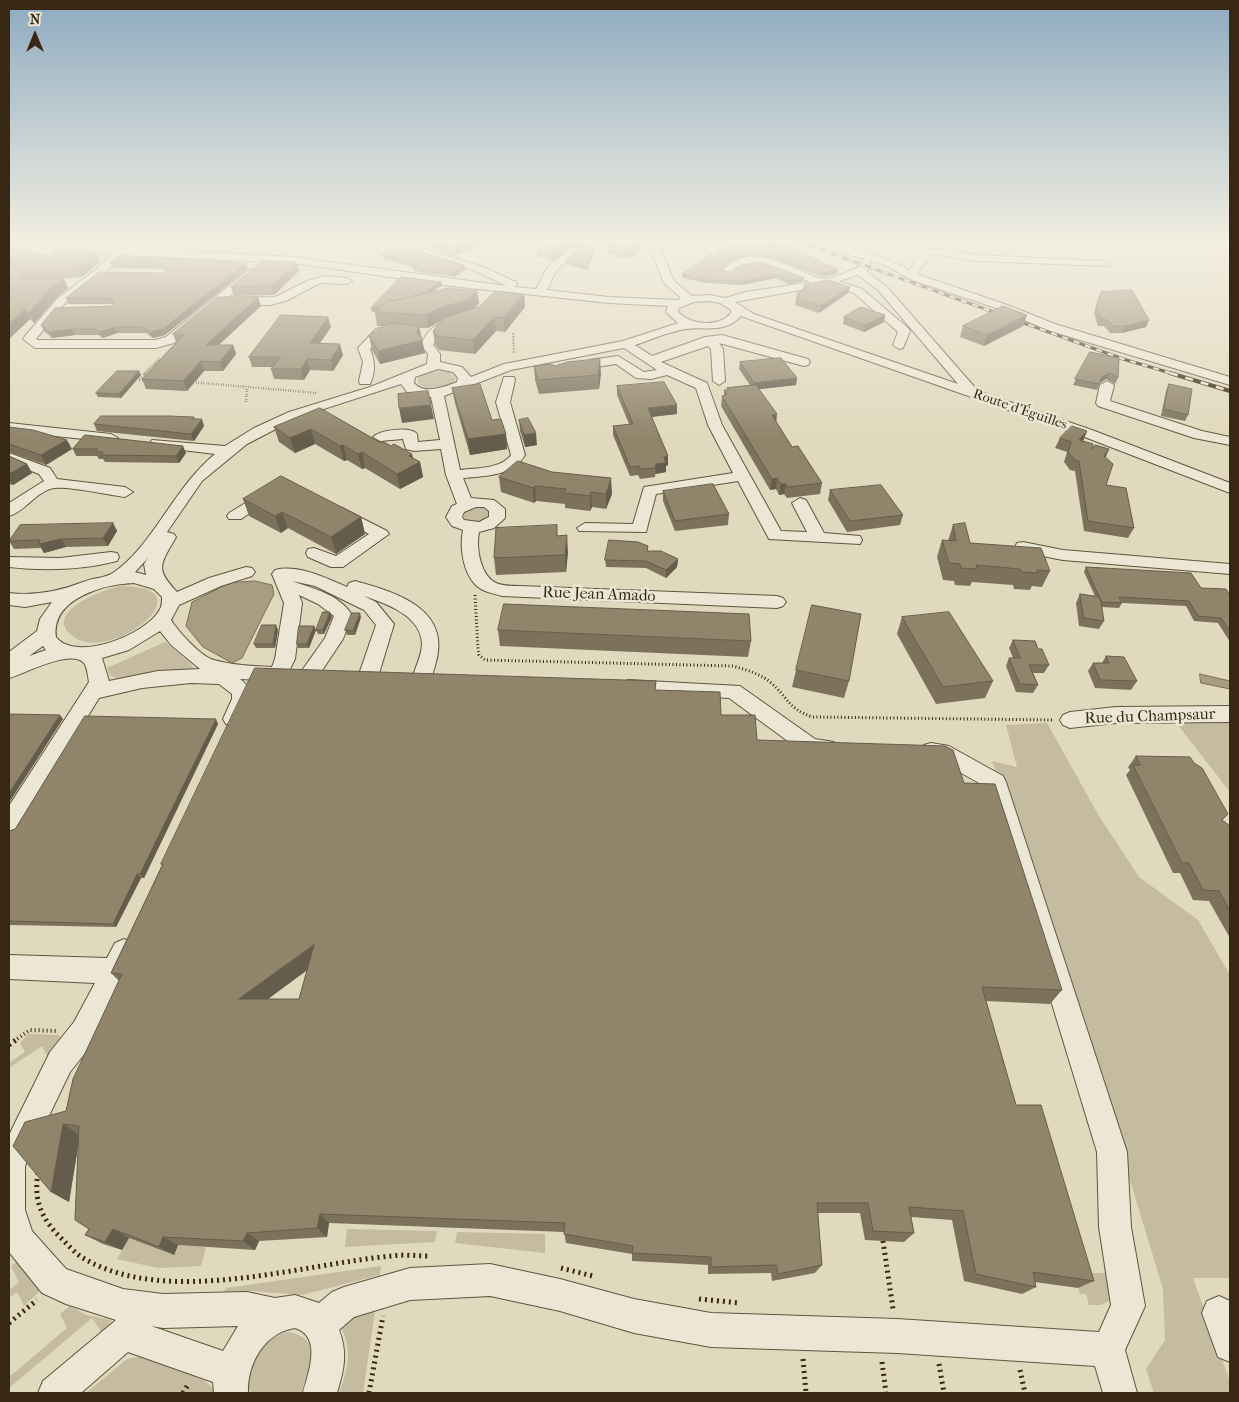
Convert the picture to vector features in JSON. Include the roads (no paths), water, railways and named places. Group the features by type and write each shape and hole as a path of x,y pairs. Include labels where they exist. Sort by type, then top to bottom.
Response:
{"street":[{"path":"73,309 54,309 29,340 35,344 156,344 170,340 206,308"},
{"path":"224,737 242,699 242,690 169,633 164,598 153,564 169,535 209,480 240,451 278,427 322,410 363,399 393,394 430,393 458,387 463,382 508,367 667,326 673,320 677,308"},
{"path":"678,308 681,321 696,325"},
{"path":"879,308 904,330 899,345"},
{"path":"900,308 973,394"},
{"path":"1007,308 1051,327 1230,381"},
{"path":"725,323 735,318 737,310"},
{"name":"Route d'Éguilles","path":"737,310 1183,469 1230,488"},
{"path":"463,382 465,377 461,372 433,360 427,344 426,333 443,325 470,320"},
{"name":"Route d'Éguilles","path":"625,338 680,326 725,323 763,326 809,336"},
{"path":"364,382 369,362 364,348 380,332 390,329 406,331"},
{"path":"625,338 646,358 702,386 715,425 775,536 854,540"},
{"path":"454,368 476,368 514,362 625,338"},
{"path":"646,358 703,342 722,339 804,362"},
{"path":"703,342 712,342 717,349 719,382"},
{"path":"573,369 611,359 618,360 643,378 651,377 667,370"},
{"path":"117,578 136,563 197,479 228,451 254,434 289,417 371,391 409,376 433,360"},
{"path":"409,376 407,383 412,389 430,393"},
{"path":"454,475 506,468 517,460 518,455 503,402 509,380"},
{"path":"1107,385 1103,403 1199,435 1230,441"},
{"path":"430,393 447,444 454,475 466,504"},
{"path":"9,427 123,440"},
{"path":"380,437 410,434 411,446 414,447 447,444"},
{"path":"142,442 228,451"},
{"path":"9,457 45,471 52,483"},
{"path":"1183,469 1230,501"},
{"path":"585,528 640,529 649,490 741,476"},
{"path":"9,511 21,500 52,483 125,492"},
{"path":"235,516 285,484"},
{"path":"481,502 497,509 497,518 493,522 482,527 472,528 458,523 454,516 458,509 466,504 481,502"},
{"path":"800,503 818,537"},
{"path":"314,553 337,563 381,534 329,507"},
{"name":"Rue Jean Amado","path":"472,528 468,546 477,577 504,595 777,602"},
{"path":"1023,547 1063,554 1230,569"},
{"path":"9,562 40,565 77,563 111,557"},
{"path":"17,600 42,612 51,644 63,651 86,654 121,648 138,640 164,598 225,563"},
{"path":"164,598 246,572"},
{"path":"284,580 300,576 321,582 370,606 385,624 351,677"},
{"path":"9,662 46,627 54,609 76,592 89,585 117,578 135,577 164,598"},
{"path":"278,674 285,659 293,603 284,580"},
{"path":"284,580 337,607 343,614 334,639 308,676"},
{"path":"217,671 415,679 431,644 426,628 411,609 373,593 339,582 321,582"},
{"path":"17,600 76,592"},
{"path":"9,671 63,651"},
{"path":"9,825 100,682 94,661 86,654"},
{"path":"93,693 148,678 144,684 218,684 217,671"},
{"path":"606,686 733,692 811,747 848,748"},
{"name":"Rue du Champsaur","path":"1070,720 1116,715 1230,714"},
{"path":"914,751 942,752 995,782 1001,800 1112,1152 1115,1227 1128,1306 1108,1350 1120,1393"},
{"path":"134,930 118,977 84,1032 60,1062 10,1165 10,1210 20,1241 54,1281 128,1321 232,1382 239,1353 248,1337 261,1324 275,1315 288,1311 301,1311 312,1316 321,1324 328,1340 330,1358 327,1378 320,1393"},
{"path":"9,967 118,977"},
{"path":"321,1324 344,1304 394,1288 410,1284 490,1280 560,1295 634,1316 711,1330 897,1336 1108,1350"},
{"path":"55,1393 128,1321 163,1311 247,1309 275,1315"},
{"path":"1219,1313 1230,1345"}],"railway":[{"path":"983,308 1123,359 1174,374"},
{"path":"1170,373 1230,391"}]}
